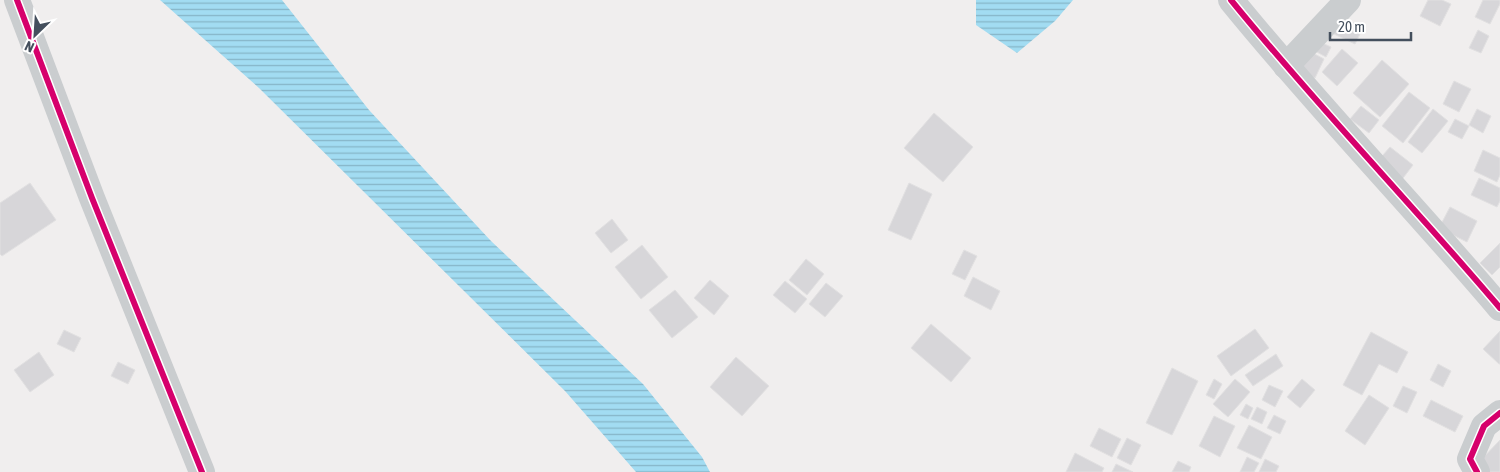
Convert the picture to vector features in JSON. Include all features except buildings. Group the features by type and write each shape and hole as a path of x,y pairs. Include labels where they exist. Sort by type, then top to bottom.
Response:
{"street":[{"path":"17,0 92,198 202,472"},
{"path":"1231,0 1286,66 1500,308"},
{"path":"1286,66 1348,0"},
{"path":"1477,472 1470,459 1484,426 1500,413"}],"water":[{"path":"160,0 282,0 369,110 491,241 643,384 702,457 710,472 636,472 565,391 259,88"},
{"path":"976,0 1073,0 1055,21 1017,53 976,25"}],"cycle path":[{"path":"17,0 92,198 202,472"},
{"path":"1231,0 1297,78 1500,308"},
{"path":"1477,472 1470,459 1484,426 1500,413"}]}
